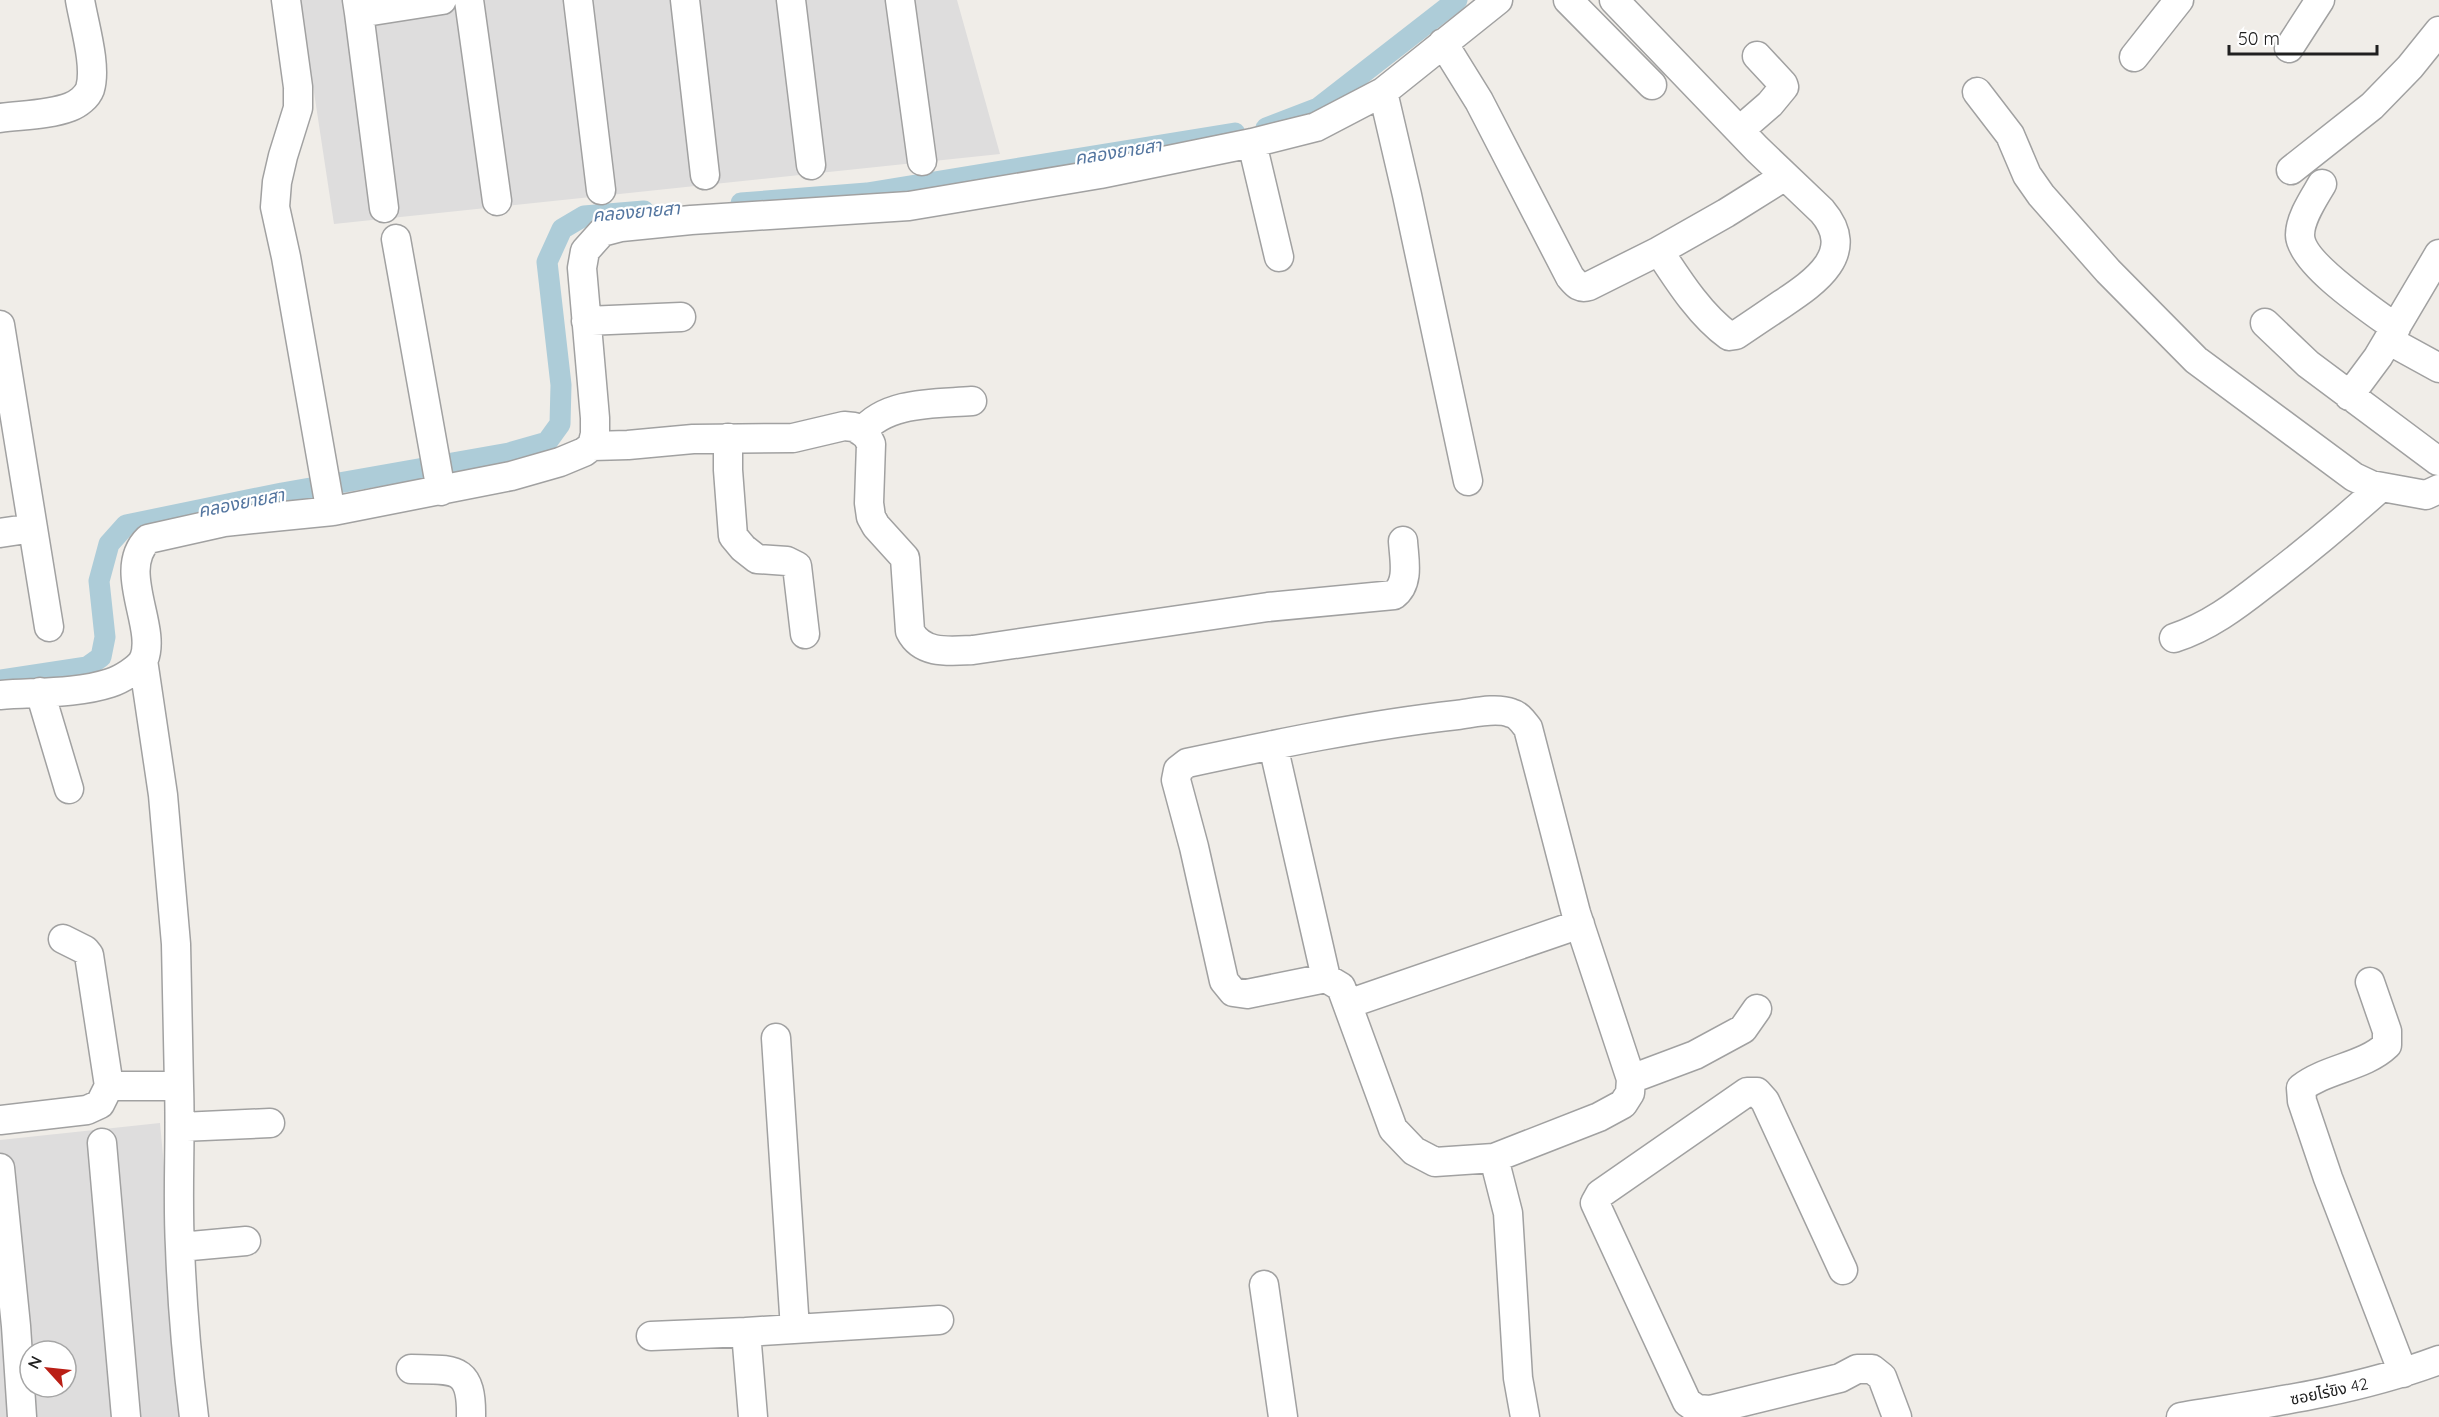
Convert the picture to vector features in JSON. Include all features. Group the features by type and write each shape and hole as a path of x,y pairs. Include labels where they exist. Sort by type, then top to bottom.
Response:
{"street":[{"path":"0,118 56,111 70,107 84,99 90,89 91,65 80,0"},
{"path":"286,0 298,87 298,108 283,156 277,182 275,207 331,506"},
{"path":"384,208 358,7 442,0"},
{"path":"469,0 497,201"},
{"path":"578,0 601,190"},
{"path":"685,0 705,175"},
{"path":"791,0 811,165"},
{"path":"900,0 922,161"},
{"path":"592,446 595,434 594,395 582,268 585,250 602,232 621,227 690,220 909,206 1100,174 1252,143 1316,127 1383,92 1498,0"},
{"path":"1568,0 1652,85"},
{"path":"1614,0 1830,220 1836,240 1834,255 1813,284 1736,335 1729,336 1703,310 1675,276 1659,251"},
{"path":"2134,57 2179,0"},
{"path":"2289,48 2320,0"},
{"path":"2291,170 2372,106 2410,67 2439,31"},
{"path":"1443,43 1479,101 1570,277 1583,288 1659,251 1785,176"},
{"path":"1740,130 1770,104 1784,87 1784,84 1757,56"},
{"path":"1383,92 1468,481"},
{"path":"1977,92 2010,135 2027,175 2041,195 2108,271 2196,360 2354,477 2371,485 2426,495 2439,489"},
{"path":"1252,143 1279,257"},
{"path":"2322,184 2306,214 2300,235 2304,250 2327,275 2392,334 2439,368"},
{"path":"396,239 438,476"},
{"path":"2349,396 2435,271"},
{"path":"586,321 681,317"},
{"path":"2265,323 2308,364 2438,461"},
{"path":"0,325 49,627"},
{"path":"862,432 880,414 916,406 972,401"},
{"path":"194,1417 180,1247 181,1127 176,944 164,795 143,660 146,645 137,584 136,559 140,546 148,539 224,522 331,506 438,476 511,476 560,462 592,446 728,438 793,438 844,426 854,427 862,432 871,444 869,503 871,517 904,558 910,631 915,641 926,648 946,651 974,650 1268,607 1394,595 1402,589 1404,581 1403,542"},
{"path":"728,438 733,536 743,548 758,559 787,561 797,567 805,634"},
{"path":"2174,638 2213,621 2241,602 2316,545 2381,487"},
{"path":"0,533 33,528"},
{"path":"0,695 111,682 134,670 143,660"},
{"path":"40,692 69,789"},
{"path":"1510,712 1520,718 1528,728 1533,742 1580,924 1631,1079 1630,1093 1623,1104 1599,1117 1494,1158 1436,1162 1414,1150 1393,1129 1341,987 1326,978 1246,994 1233,992 1224,981 1194,847 1176,780 1178,770 1187,764 1273,745 1419,719 1510,712"},
{"path":"1273,745 1326,978"},
{"path":"1348,1004 1580,924"},
{"path":"0,1120 87,1110 100,1104 109,1086 89,955 85,950 63,939"},
{"path":"2370,982 2387,1031 2387,1045 2378,1054 2312,1079 2301,1088 2302,1101 2328,1178 2403,1373"},
{"path":"1631,1079 1695,1055 1743,1029 1757,1008"},
{"path":"776,1038 795,1329"},
{"path":"109,1086 179,1086"},
{"path":"1843,1270 1765,1101 1757,1092 1747,1092 1600,1194 1594,1203 1687,1402 1697,1409 1710,1410 1840,1378 1857,1369 1872,1369 1882,1377 1897,1417"},
{"path":"181,1127 270,1123"},
{"path":"102,1143 126,1417"},
{"path":"1494,1158 1508,1213 1518,1378 1525,1417"},
{"path":"0,1168 16,1326 22,1417"},
{"path":"180,1247 246,1240"},
{"path":"1264,1285 1282,1417"},
{"path":"651,1336 939,1320"},
{"path":"747,1332 753,1417"},
{"name":"ซอยไร่ขิง 42","path":"2181,1417 2285,1401 2350,1388 2439,1360"},
{"path":"411,1369 447,1370 459,1373 468,1384 471,1417"}],"shaded area":[{"path":"300,0 957,0 1000,154 334,224"},
{"path":"160,1123 187,1417 0,1417 0,1140"}],"waterway":[{"name":"คลองยายสา","path":"1266,128 1318,108 1457,0"},
{"name":"คลองยายสา","path":"741,203 867,193 1235,133"},
{"name":"คลองยายสา","path":"0,680 87,667 101,657 105,637 99,581 109,544 126,525 282,493 509,453 547,442 560,424 561,385 547,262 562,229 584,216 644,211"}]}
